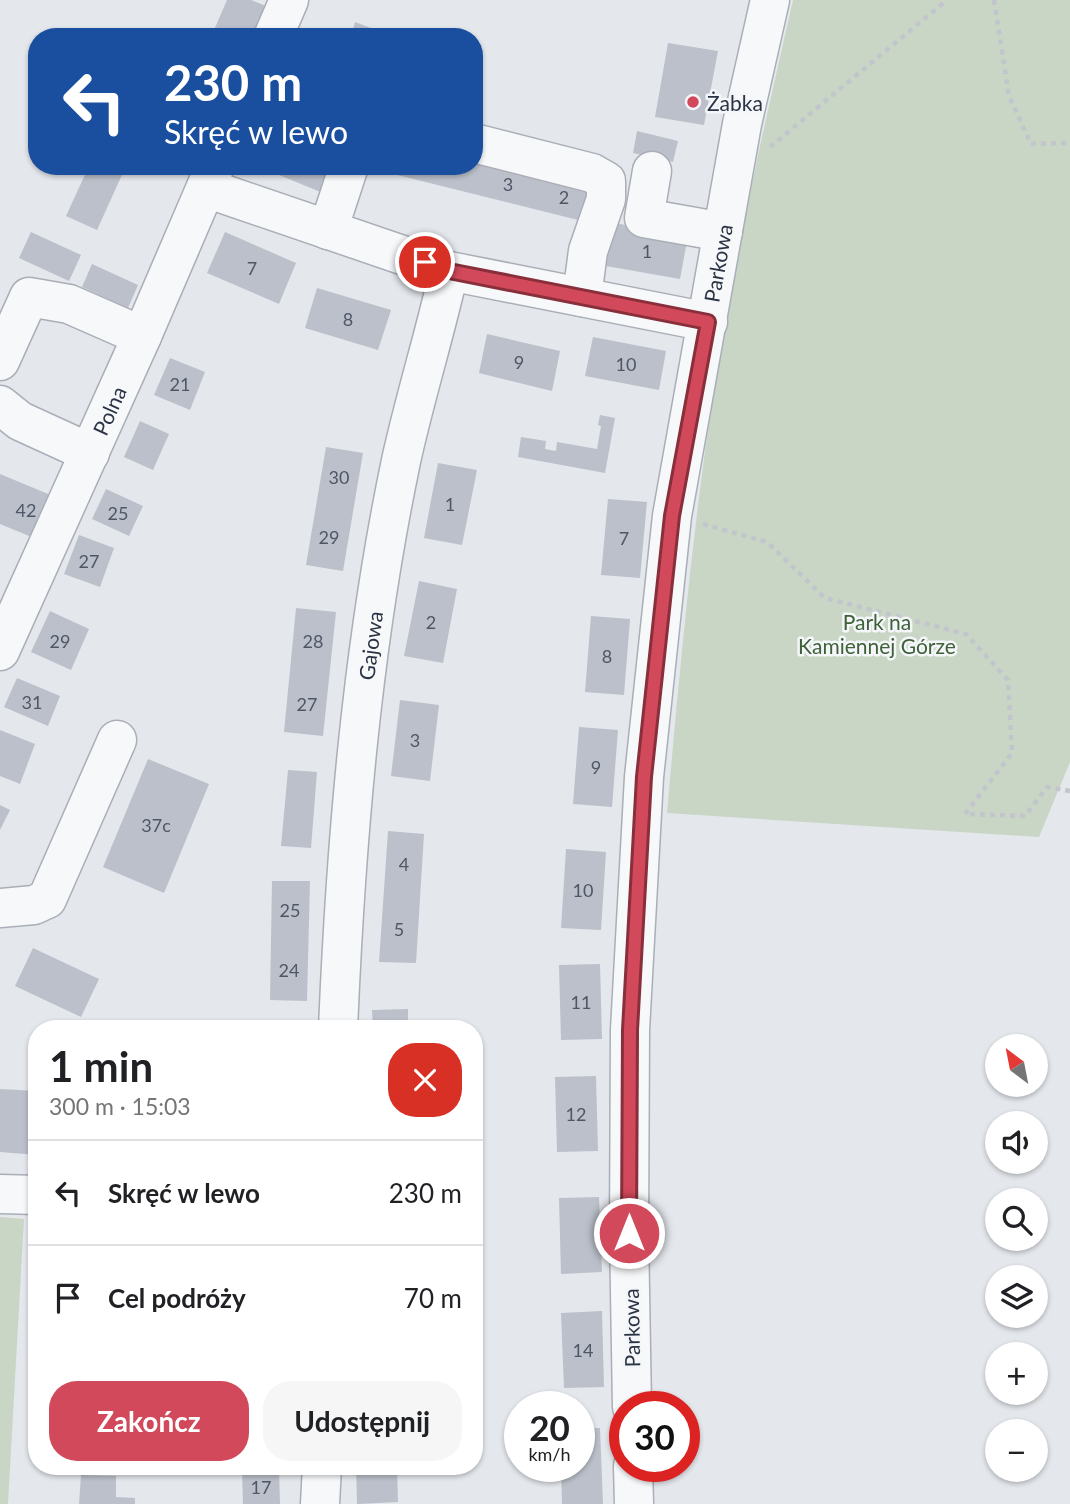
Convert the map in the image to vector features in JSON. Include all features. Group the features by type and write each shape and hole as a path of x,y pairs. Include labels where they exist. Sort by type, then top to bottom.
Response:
{"street":[{"path":"277,28 289,0"},
{"name":"Parkowa","path":"632,1391 630,1030 644,777 672,516 742,124 770,0"},
{"path":"483,145 592,173 606,181 606,200 588,251 582,297"},
{"path":"652,171 644,218 723,232"},
{"path":"328,230 346,175"},
{"path":"211,177 328,230 449,271 708,322"},
{"name":"Polna","path":"0,651 14,586 90,453 211,177"},
{"name":"Gajowa","path":"338,1020 342,927 355,773 375,613 401,460 449,271"},
{"path":"5,337 29,297 69,304 142,336"},
{"path":"0,405 20,421 90,453"},
{"path":"0,908 34,905 47,899 117,740"},
{"path":"0,1194 28,1195"},
{"path":"320,1504 322,1475"},
{"path":"633,1482 634,1504"}],"path":[{"path":"761,154 947,0"},
{"path":"994,0 1009,96 1031,144 1070,143"},
{"path":"672,516 767,542 825,598 966,634 1008,680 1012,752 965,814 1026,816 1046,787 1070,791"}],"green space":[{"name":"Park na Kamiennej Górze","path":"793,0 1070,0 1070,762 1039,837 667,813 690,573 713,393 738,249"},
{"path":"0,1217 24,1219 8,1504 0,1504"}],"building":[{"path":"227,0 251,0 266,6 257,28 215,28"},
{"path":"355,22 371,28 353,28"},
{"path":"668,43 718,51 704,125 655,117"},
{"path":"637,131 678,141 673,162 633,153"},
{"path":"483,158 595,186 586,222 397,175 483,175"},
{"path":"85,175 122,175 97,230 66,216"},
{"path":"279,175 330,175 323,193"},
{"path":"614,223 688,236 680,279 606,266"},
{"path":"31,232 81,255 69,281 19,258"},
{"path":"225,232 296,263 279,304 207,273"},
{"path":"92,264 138,285 128,308 82,287"},
{"path":"317,288 391,310 378,350 305,328"},
{"path":"487,334 560,351 552,391 479,373"},
{"path":"593,337 666,351 659,390 585,376"},
{"path":"170,358 205,372 190,410 154,395"},
{"path":"600,415 615,418 605,473 518,457 521,437 546,441 545,449 556,451 557,442 597,449"},
{"path":"140,421 169,434 153,470 124,457"},
{"path":"326,447 363,453 343,571 306,565"},
{"path":"438,463 477,470 462,545 424,538"},
{"path":"0,474 53,496 34,538 0,524"},
{"path":"106,489 143,506 129,536 92,519"},
{"path":"608,499 647,502 640,578 601,575"},
{"path":"79,535 114,548 100,587 64,574"},
{"path":"419,581 457,589 443,663 404,656"},
{"path":"296,608 336,612 323,736 284,732"},
{"path":"50,611 89,629 71,670 31,652"},
{"path":"591,616 630,619 624,695 585,692"},
{"path":"17,678 60,696 48,726 4,707"},
{"path":"400,700 439,705 430,781 391,776"},
{"path":"579,727 618,730 612,807 573,804"},
{"path":"0,730 35,744 20,784 0,776"},
{"path":"148,759 209,784 164,893 103,867"},
{"path":"288,770 317,772 311,848 281,846"},
{"path":"0,805 10,810 0,830"},
{"path":"388,831 424,834 416,963 379,962"},
{"path":"566,849 606,852 601,930 561,928"},
{"path":"272,881 310,881 307,1001 270,1000"},
{"path":"33,948 99,979 81,1017 15,986"},
{"path":"600,964 602,1039 561,1040 559,965"},
{"path":"408,1009 408,1020 373,1020 372,1010"},
{"path":"596,1076 598,1151 557,1152 555,1077"},
{"path":"0,1089 28,1091 28,1154 0,1152"},
{"path":"599,1197 602,1272 561,1274 559,1198"},
{"path":"602,1311 604,1387 564,1388 561,1313"},
{"path":"595,1428 600,1428 603,1504 562,1504 561,1482 595,1482"},
{"path":"81,1475 116,1476 116,1497 135,1498 135,1504 79,1504"},
{"path":"242,1475 279,1475 280,1504 243,1504"},
{"path":"356,1475 397,1475 398,1502 357,1504"}],"place":[{"name":"Żabka","path":"693,102"}],"route":[{"path":"425,262 449,271 708,322 672,516 644,777 630,1030 629,1233"}]}
